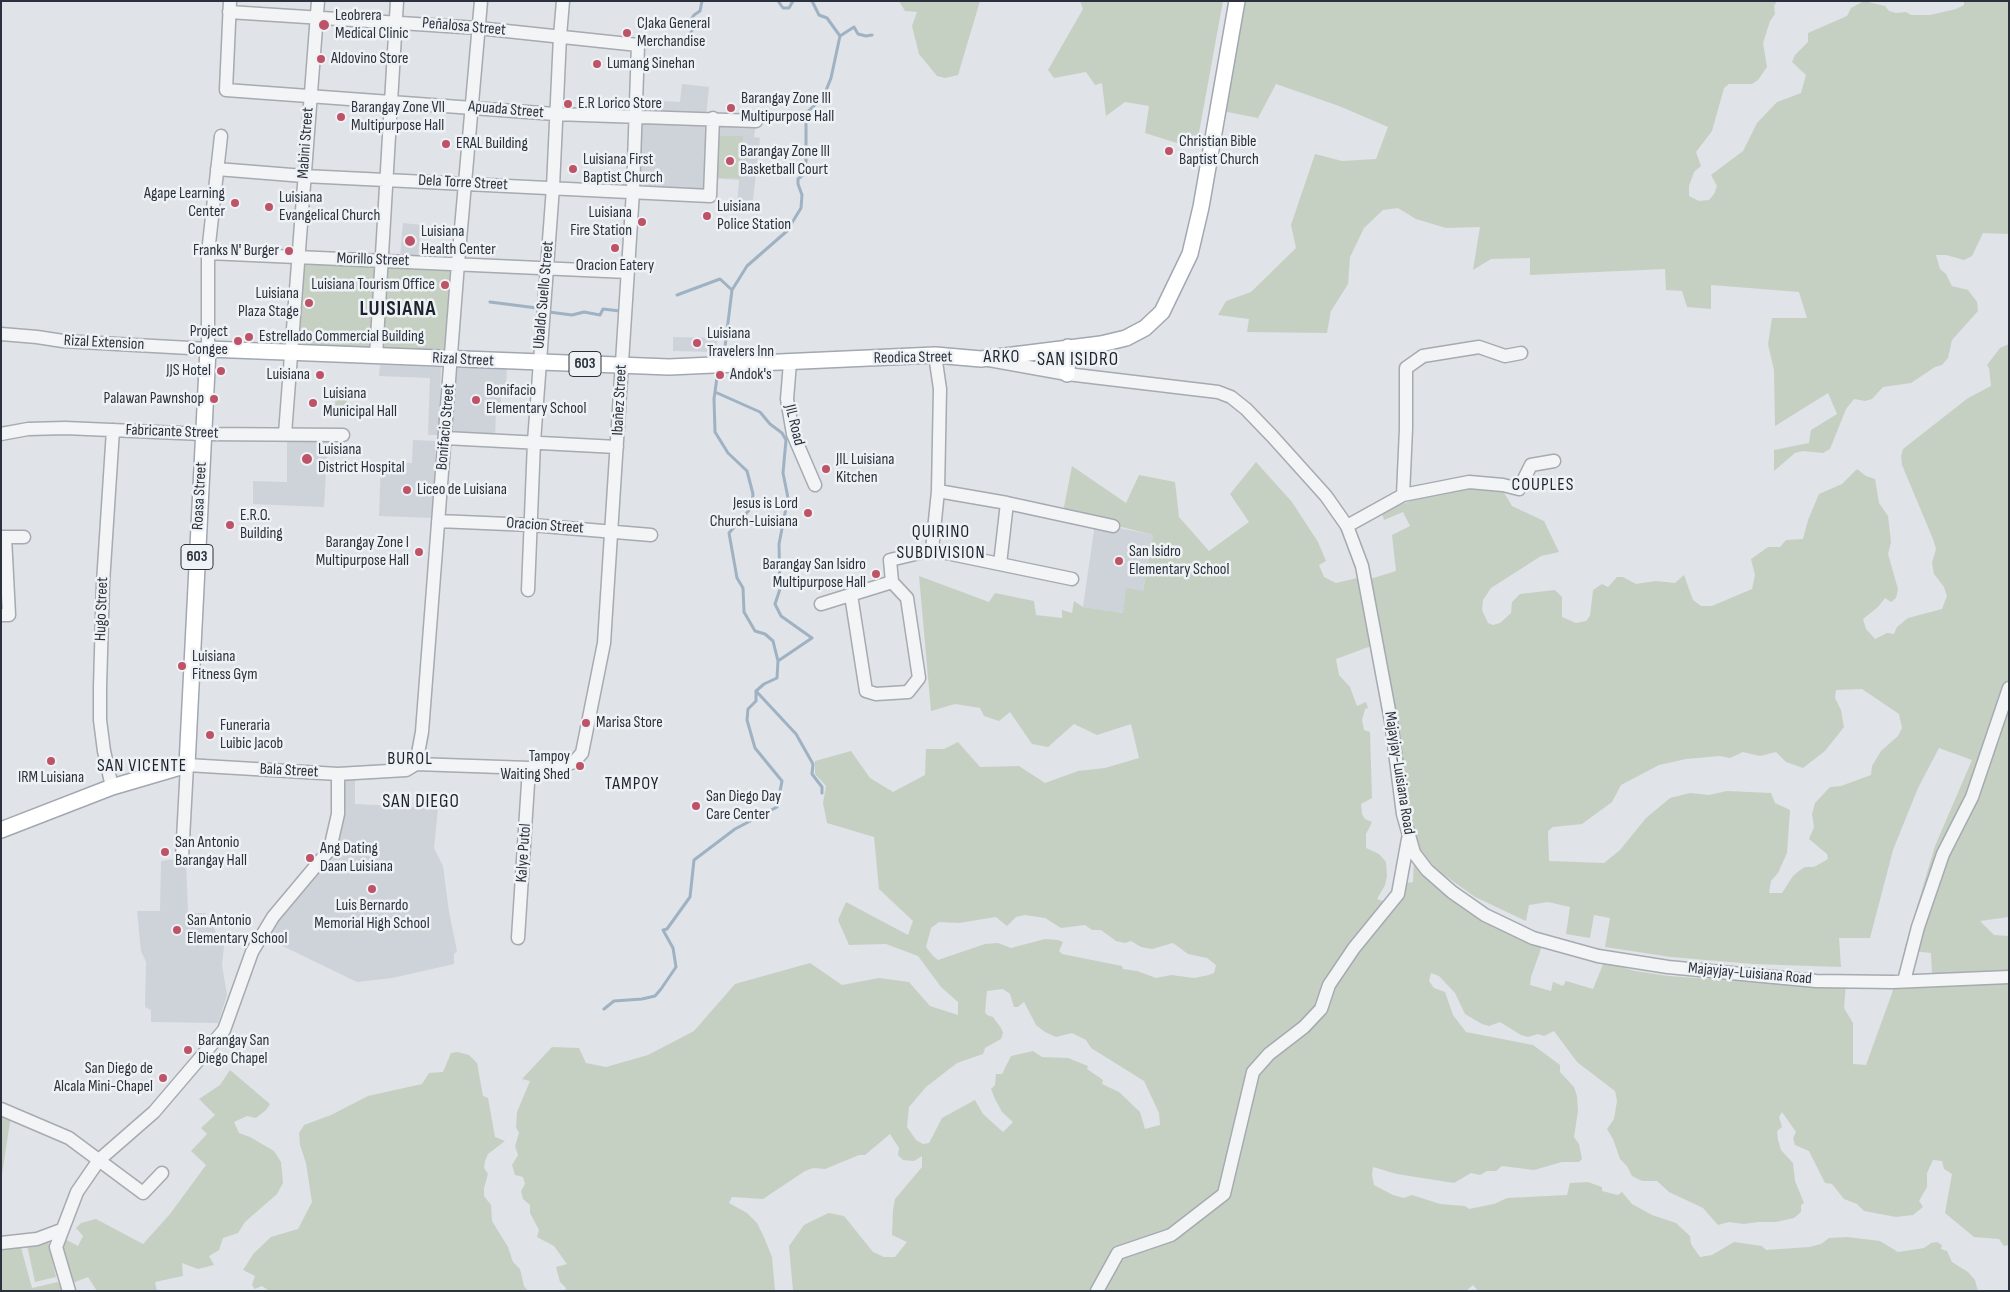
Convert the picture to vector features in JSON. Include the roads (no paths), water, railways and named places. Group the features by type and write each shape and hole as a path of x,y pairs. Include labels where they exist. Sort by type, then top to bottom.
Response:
{"main road":[{"name":"Reodica Street","path":"719,366 935,355 981,359 1101,344 1126,338 1145,328 1162,312 1190,254 1201,207 1237,1"},
{"path":"1067,374 1068,347"},
{"name":"Rizal Street","path":"208,349 538,363 719,366"},
{"name":"Roasa Street","path":"187,765 208,349"},
{"name":"Bala Street","path":"1,830 112,787 187,765"}],"street":[{"name":"Mabini Street","path":"285,434 318,1"},
{"path":"376,356 397,1"},
{"name":"Bonifacio Street","path":"416,764 423,723 458,263 478,28 482,1"},
{"name":"Ubaldo Suello Street","path":"528,590 538,363 553,187 555,114 563,1"},
{"name":"Peñalosa Street","path":"229,7 316,17 478,28 638,45"},
{"name":"Apuada Street","path":"229,7 226,90 555,114 713,118 756,121"},
{"name":"Ibañez Street","path":"582,753 604,642 633,191 638,45"},
{"name":"Dela Torre Street","path":"217,169 304,176 710,196 713,118"},
{"name":"Roasa Street","path":"208,349 208,253 221,136"},
{"name":"Morillo Street","path":"208,253 628,272"},
{"name":"Rizal Extension","path":"1,334 37,336 63,342 208,349"},
{"path":"1403,495 1406,368 1423,356 1479,347 1505,356 1521,353"},
{"path":"932,550 938,491 940,389 935,355"},
{"name":"Majayjay-Luisiana Road","path":"981,359 1067,374 1218,392 1230,397 1272,436 1326,496 1347,526 1362,566 1391,721 1404,814 1414,853 1427,870 1452,892 1485,915 1533,938 1598,956 1668,967 1816,980 1904,981 2009,977"},
{"name":"JIL Road","path":"790,363 787,398 793,434 815,485"},
{"name":"Fabricante Street","path":"1,434 28,429 204,434 342,435"},
{"name":"Hugo Street","path":"112,787 104,751 100,720 100,687 103,583 113,430"},
{"path":"445,438 617,446"},
{"path":"1347,526 1403,495 1469,482 1502,485 1518,489 1531,465 1554,461"},
{"path":"938,491 1007,503 1113,526"},
{"path":"1000,564 1007,503"},
{"name":"Oracion Street","path":"438,521 531,525 651,535"},
{"path":"1,616 9,615 3,537 24,537"},
{"path":"851,595 866,691 876,694 908,692 919,678 907,598 892,582 890,560 932,550 1072,579"},
{"path":"821,604 892,582"},
{"path":"1904,981 1918,927 1943,854 1972,797 2009,688"},
{"name":"Bala Street","path":"187,765 338,774 406,770 416,764 529,768 565,765 574,762 582,753"},
{"name":"Roasa Street","path":"182,858 187,765"},
{"name":"Kalye Putol","path":"518,938 529,768"},
{"path":"69,1291 56,1247 77,1192 99,1160 154,1112 224,1030 252,952 273,917 330,849 338,814 338,774"},
{"path":"1097,1291 1118,1253 1171,1235 1224,1194 1253,1072 1269,1054 1304,1027 1321,1009 1329,985 1349,955 1398,894 1409,834"},
{"path":"1,1109 69,1138 142,1193 162,1173"},
{"path":"1,1242 37,1239 61,1230"}],"waterway":[{"path":"682,42 686,40 693,29 691,20 700,11 702,1"},
{"path":"778,1 783,8 789,8 793,1"},
{"path":"812,1 819,15 827,18 840,36"},
{"path":"724,355 732,290 747,266 787,231 801,208 802,195 798,179 804,174 806,161 806,113 823,98 831,78 840,36 854,27 858,34 872,35"},
{"path":"677,295 720,279 732,290"},
{"path":"490,302 537,308"},
{"path":"549,312 572,315 584,312 600,315 603,309 620,311"},
{"path":"718,370 714,399 715,432 728,453 747,471 753,494 751,508 729,533 737,578 743,588 744,612 755,631 765,634 773,641 778,661"},
{"path":"715,392 760,412 770,424 782,433 786,440 783,473 788,498 779,544 780,589 775,604 781,616 812,638 778,661 777,678 764,684 756,691 796,734 813,764 812,774 822,787 822,793"},
{"path":"604,1009 614,1001 655,996 661,989 676,967 673,948 663,930 667,929 690,897 694,860 735,829 777,807 782,781 755,748 747,720 748,709 756,701 756,691"}],"place":[{"name":"Leobrera Medical Clinic","path":"324,25"},
{"name":"CJaka General Merchandise","path":"627,33"},
{"name":"Aldovino Store","path":"321,59"},
{"name":"Lumang Sinehan","path":"597,64"},
{"name":"E.R Lorico Store","path":"568,104"},
{"name":"Barangay Zone III Multipurpose Hall","path":"731,108"},
{"name":"Barangay Zone VII Multipurpose Hall","path":"341,117"},
{"name":"ERAL Building","path":"446,144"},
{"name":"Christian Bible Baptist Church","path":"1169,151"},
{"name":"Barangay Zone III Basketball Court","path":"730,161"},
{"name":"Luisiana First Baptist Church","path":"573,169"},
{"name":"Agape Learning Center","path":"235,203"},
{"name":"Luisiana Evangelical Church","path":"269,207"},
{"name":"Luisiana Police Station","path":"707,216"},
{"name":"Luisiana Fire Station","path":"642,222"},
{"name":"Luisiana Health Center","path":"410,241"},
{"name":"Oracion Eatery","path":"615,248"},
{"name":"Franks N' Burger","path":"289,251"},
{"name":"Luisiana Tourism Office","path":"445,285"},
{"name":"Luisiana Plaza Stage","path":"309,303"},
{"name":"Estrellado Commercial Building","path":"249,337"},
{"name":"Project Congee","path":"238,341"},
{"name":"Luisiana Travelers Inn","path":"697,343"},
{"name":"JJS Hotel","path":"221,371"},
{"name":"Luisiana","path":"320,375"},
{"name":"Andok's","path":"720,375"},
{"name":"Palawan Pawnshop","path":"214,399"},
{"name":"Bonifacio Elementary School","path":"476,400"},
{"name":"Luisiana Municipal Hall","path":"313,403"},
{"name":"Luisiana District Hospital","path":"307,459"},
{"name":"JIL Luisiana Kitchen","path":"826,469"},
{"name":"Liceo de Luisiana","path":"407,490"},
{"name":"Jesus is Lord Church-Luisiana","path":"808,513"},
{"name":"E.R.O. Building","path":"230,525"},
{"name":"Barangay Zone I Multipurpose Hall","path":"419,552"},
{"name":"San Isidro Elementary School","path":"1119,561"},
{"name":"Barangay San Isidro Multipurpose Hall","path":"876,574"},
{"name":"Luisiana Fitness Gym","path":"182,666"},
{"name":"Marisa Store","path":"586,723"},
{"name":"Funeraria Luibic Jacob","path":"210,735"},
{"name":"IRM Luisiana","path":"51,761"},
{"name":"Tampoy Waiting Shed","path":"580,766"},
{"name":"San Diego Day Care Center","path":"696,806"},
{"name":"San Antonio Barangay Hall","path":"165,852"},
{"name":"Ang Dating Daan Luisiana","path":"310,858"},
{"name":"Luis Bernardo Memorial High School","path":"372,889"},
{"name":"San Antonio Elementary School","path":"177,930"},
{"name":"Barangay San Diego Chapel","path":"188,1050"},
{"name":"San Diego de Alcala Mini-Chapel","path":"163,1078"}],"district":[{"name":"LUISIANA","path":"398,310"},
{"name":"ARKO","path":"1002,357"},
{"name":"SAN ISIDRO","path":"1078,360"},
{"name":"COUPLES","path":"1543,485"},
{"name":"QUIRINO SUBDIVISION","path":"941,542"},
{"name":"BUROL","path":"410,759"},
{"name":"SAN VICENTE","path":"142,766"},
{"name":"TAMPOY","path":"632,784"},
{"name":"SAN DIEGO","path":"421,802"}]}
